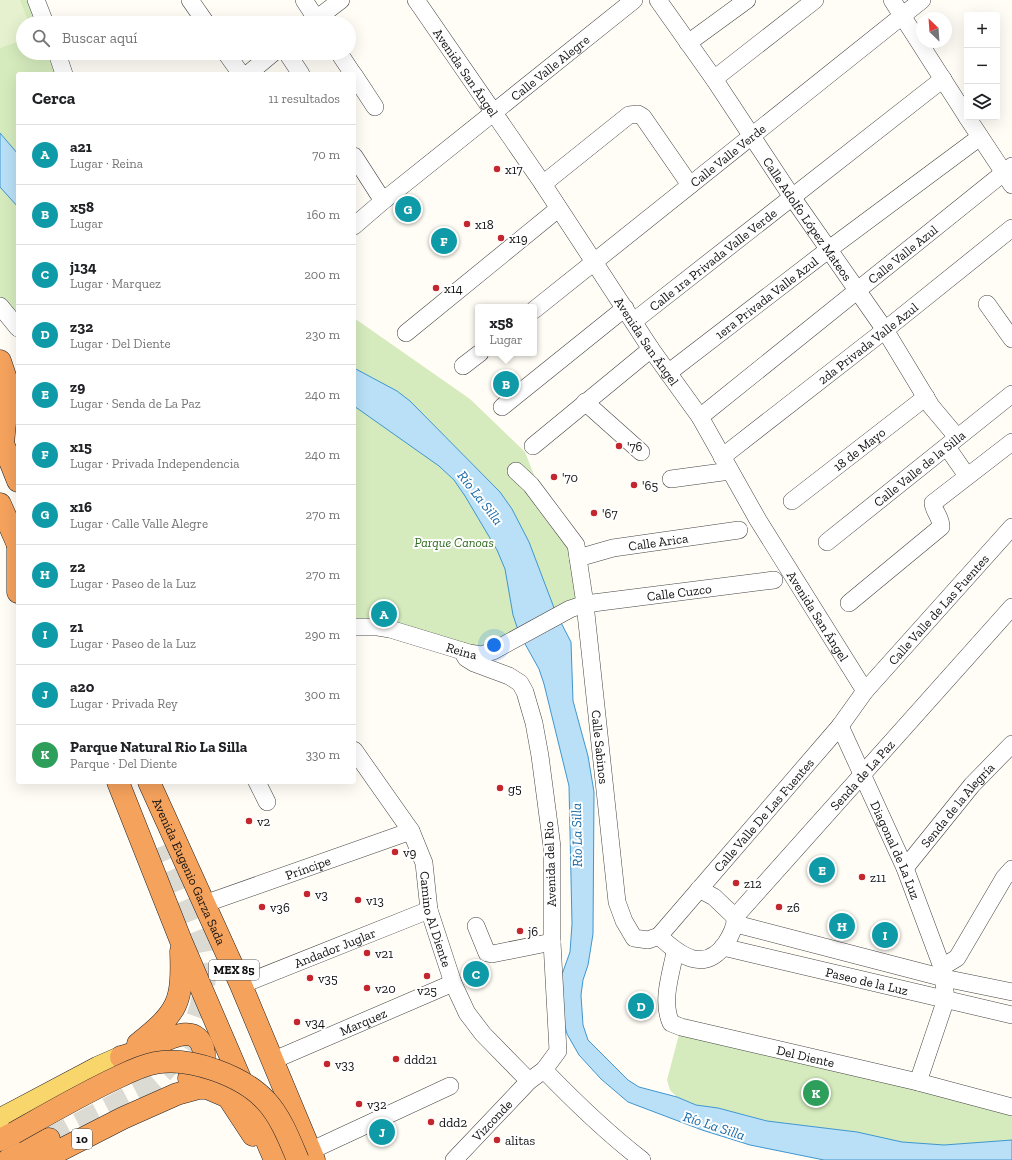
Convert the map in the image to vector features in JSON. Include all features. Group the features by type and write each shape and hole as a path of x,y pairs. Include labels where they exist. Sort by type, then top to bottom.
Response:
{"highway":[{"path":"0,361 7,382 8,402 4,447 16,476"},
{"path":"3,512 16,541"},
{"path":"122,784 162,846"},
{"name":"MEX 85","path":"122,784 181,941 275,1160"},
{"name":"Avenida Eugenio Garza Sada","path":"150,784 274,1060 308,1157"},
{"path":"165,817 169,798 166,784"},
{"path":"121,1057 161,1026 172,1013 180,992 182,981 181,941"},
{"path":"121,1057 183,1034 189,1034 199,1041 204,1054 204,1060 199,1069 190,1078 138,1105 123,1118"},
{"path":"5,1130 143,1066 156,1062 181,1062 214,1070 241,1083 258,1094 267,1102 280,1122 308,1157"},
{"path":"123,1118 177,1094 189,1090 207,1088 223,1094 234,1103 268,1160"},
{"name":"10","path":"41,1160 123,1118"},
{"path":"8,1160 49,1139"}],"main road":[{"path":"5,1130 98,1067 121,1057"}],"street":[{"path":"36,0 42,16"},
{"path":"190,0 201,16"},
{"path":"304,0 313,16"},
{"path":"323,16 341,0"},
{"name":"Avenida San Ángel","path":"416,0 543,184 651,349 700,417 758,520 865,691"},
{"name":"Calle Valle Alegre","path":"356,224 634,0"},
{"name":"Calle Adolfo López Mateos","path":"658,0 753,135 792,197 885,330 952,442 967,476"},
{"path":"688,43 747,0"},
{"path":"714,80 815,0"},
{"path":"892,0 964,112"},
{"name":"Calle Valle Verde","path":"537,308 922,0"},
{"path":"59,60 63,72"},
{"path":"231,60 240,72"},
{"path":"250,72 265,60"},
{"path":"292,60 300,72"},
{"path":"344,60 352,72"},
{"path":"356,78 375,107"},
{"name":"Calle 1ra Privada Valle Verde","path":"502,407 792,197 943,79"},
{"path":"543,184 629,115 633,114 643,117 690,185"},
{"path":"969,120 980,137 1009,174"},
{"name":"1era Privada Valle Azul","path":"668,373 828,250 980,137"},
{"path":"356,159 383,201"},
{"name":"Calle Valle Azul","path":"700,417 858,291 1009,174"},
{"path":"406,333 558,209"},
{"name":"2da Privada Valle Azul","path":"726,464 885,330 1012,228"},
{"path":"987,304 1012,339"},
{"path":"0,306 16,326"},
{"path":"532,446 651,349"},
{"path":"464,366 476,356"},
{"name":"Calle Valle de la Silla","path":"827,542 1012,394"},
{"name":"18 de Mayo","path":"792,501 926,397"},
{"path":"585,402 641,452"},
{"path":"849,603 941,527 941,519 933,509 933,503 1012,442"},
{"path":"671,479 726,464"},
{"name":"Calle Sabinos","path":"516,471 531,485 556,516 576,545 578,558 577,606 617,902 624,921 634,938 648,940 659,936"},
{"name":"Calle Valle de Las Fuentes","path":"865,691 1012,527"},
{"name":"Calle Arica","path":"578,558 613,548 740,530"},
{"name":"Calle Cuzco","path":"577,606 774,580"},
{"name":"Reina","path":"356,627 378,627 481,655 515,639 577,606"},
{"name":"Senda de La Paz","path":"723,947 735,921 863,774 1012,607"},
{"name":"Avenida del Rio","path":"462,651 466,658 474,663 508,676 520,683 525,692 534,723 540,756 552,848 552,942 558,1051 544,1070 529,1081"},
{"name":"Calle Valle De Las Fuentes","path":"659,936 840,726 865,691"},
{"name":"Diagonal de La Luz","path":"840,726 905,868 943,972 946,999"},
{"name":"Senda de la Alegría","path":"905,868 972,785 1012,744"},
{"name":"Camino Al Diente","path":"356,753 410,831 424,863 429,910 453,983 467,1013 483,1034 529,1081"},
{"path":"258,784 267,802"},
{"name":"Príncipe","path":"204,904 410,831"},
{"path":"943,972 957,958 1004,878 1012,869"},
{"path":"700,889 714,897 735,921"},
{"name":"Andador Juglar","path":"241,985 429,910"},
{"name":"Paseo de la Luz","path":"735,921 943,972 1012,992"},
{"path":"476,926 487,953 492,954 552,942"},
{"path":"659,936 675,952 698,960 714,957 723,947"},
{"name":"Paseo de la Luz","path":"723,947 1012,1015"},
{"name":"Del Diente","path":"675,952 666,1003 667,1014 671,1023 681,1027 918,1082 1012,1107"},
{"name":"Marquez","path":"274,1060 453,983"},
{"path":"918,1082 946,999"},
{"path":"544,1070 602,1127 642,1160"},
{"name":"Vizconde","path":"454,1160 529,1081"},
{"path":"308,1157 450,1086"}],"green space":[{"path":"0,0 27,0 33,16 16,16 16,60 50,60 54,72 16,72 16,320 0,301"},
{"path":"0,0 20,0 26,16 16,16 16,42 0,48"},
{"name":"Parque Canoas","path":"356,319 470,399 525,452 541,493 573,549 578,598 486,646 472,647 356,619"},
{"path":"681,1027 1012,1108 1012,1160 850,1160 857,1132 767,1121 718,1108 696,1105 677,1097 670,1090 667,1080"}],"water":[{"path":"0,133 16,152 16,205 0,187"},
{"name":"Río La Silla","path":"356,369 397,391 410,401 500,492 512,509 529,542 556,613 571,642 573,701 588,756 594,792 593,934 581,995 583,1025 588,1040 628,1080 639,1087 677,1097 696,1105 718,1108 767,1121 857,1132 902,1142 944,1145 1012,1140 1012,1160 824,1160 750,1145 702,1130 628,1102 601,1079 579,1055 567,1034 564,1023 561,977 570,952 572,924 569,786 544,684 539,669 519,633 513,615 505,569 497,550 465,496 454,480 439,466 356,407"}],"tunnel":[{"path":"49,1139 139,1092 170,1064 182,1048 192,1030 199,1011 204,990 205,970 202,948 181,890 162,846"}],"place":[{"name":"x17","path":"497,169"},
{"name":"x16","path":"408,209"},
{"name":"x18","path":"467,224"},
{"name":"x19","path":"501,238"},
{"name":"x15","path":"444,241"},
{"name":"x14","path":"436,288"},
{"name":"x58","path":"506,384"},
{"name":"'76","path":"619,446"},
{"name":"'70","path":"554,477"},
{"name":"'65","path":"634,485"},
{"name":"'67","path":"594,513"},
{"name":"a21","path":"384,614"},
{"name":"g5","path":"500,788"},
{"name":"v2","path":"249,821"},
{"name":"v9","path":"395,852"},
{"name":"z9","path":"822,870"},
{"name":"z11","path":"862,877"},
{"name":"z12","path":"736,883"},
{"name":"v3","path":"307,894"},
{"name":"v13","path":"358,900"},
{"name":"v36","path":"262,907"},
{"name":"z6","path":"779,907"},
{"name":"z2","path":"842,926"},
{"name":"j6","path":"520,931"},
{"name":"z1","path":"885,935"},
{"name":"v21","path":"367,953"},
{"name":"j134","path":"476,974"},
{"name":"v25","path":"427,976"},
{"name":"v35","path":"310,978"},
{"name":"v20","path":"367,988"},
{"name":"z32","path":"641,1006"},
{"name":"v34","path":"297,1022"},
{"name":"ddd21","path":"396,1059"},
{"name":"v33","path":"327,1064"},
{"name":"Parque Natural Rio La Silla","path":"816,1093"},
{"name":"v32","path":"359,1104"},
{"name":"ddd2","path":"431,1122"},
{"name":"a20","path":"382,1132"},
{"name":"alitas","path":"497,1140"}]}
